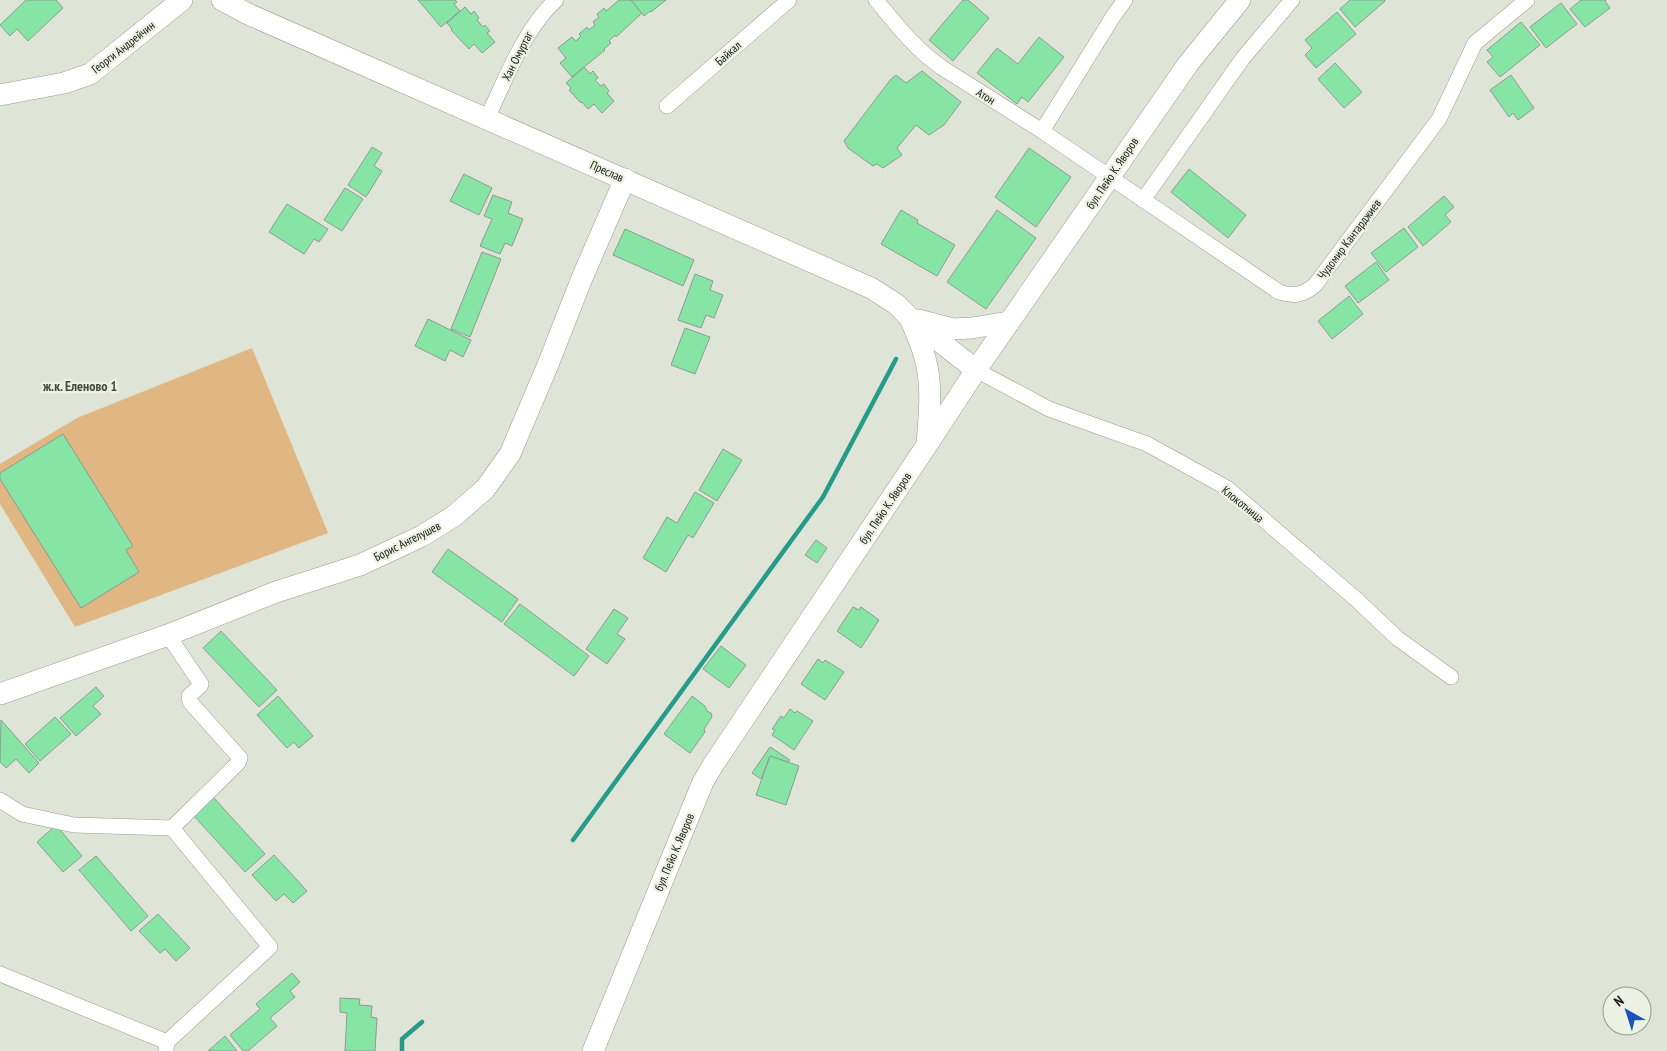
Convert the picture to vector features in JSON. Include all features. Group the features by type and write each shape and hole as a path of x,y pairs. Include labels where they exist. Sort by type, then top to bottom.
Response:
{"street":[{"name":"Георги Андрейчин","path":"0,94 64,83 90,74 182,0"},
{"name":"Преслав","path":"222,0 248,14 871,288 885,296 976,370"},
{"name":"Хан Омуртаг","path":"487,118 530,30 541,14 556,0"},
{"name":"Байкал","path":"667,106 790,0"},
{"name":"Атон","path":"876,0 928,58 1042,131 1109,177"},
{"path":"1042,131 1125,0"},
{"name":"бул. Пейо К. Яворов","path":"593,1051 684,828 713,764 976,370 1109,177 1188,64 1240,0"},
{"path":"1143,200 1243,58 1292,0"},
{"name":"Чудомир Кантарджиев","path":"1109,177 1279,292 1296,296 1306,292 1315,285 1439,118 1475,43 1527,0"},
{"name":"Борис Ангелушев","path":"0,694 168,635 276,592 360,565 422,536 454,516 485,489 510,454 625,179"},
{"path":"910,318 953,329 1009,322"},
{"path":"910,318 925,358 929,379 930,399 927,445"},
{"name":"Клокотница","path":"976,370 1049,408 1147,444 1227,488 1357,600 1397,638 1451,677"},
{"path":"0,800 22,814 74,825 172,828 238,763 240,758 190,702 189,696 201,684 168,635"},
{"path":"0,974 167,1046 270,947 172,828"}],"shaded area":[{"path":"252,348 328,533 75,627 0,504 0,464 77,418"}],"building":[{"path":"26,0 56,0 63,8 28,41 17,29 10,36 0,25"},
{"path":"418,0 455,0 457,2 454,4 460,11 441,27"},
{"path":"619,0 631,0 642,13 609,41 611,43 605,50 572,77 560,63 566,58 558,48 572,37 576,41 581,36 579,34 587,27 589,30 595,25 593,22 599,17 597,14 604,8 606,11"},
{"path":"631,0 666,0 644,16"},
{"path":"963,0 968,0 989,18 953,61 929,40"},
{"path":"1350,0 1385,1 1355,27 1340,9"},
{"path":"1581,0 1606,0 1610,8 1585,27 1570,9"},
{"path":"1561,3 1577,24 1546,48 1530,27"},
{"path":"465,7 471,14 474,11 479,18 477,20 490,31 487,33 495,42 482,53 474,44 469,49 447,23"},
{"path":"1337,12 1356,34 1316,68 1305,55 1312,48 1305,40"},
{"path":"1521,22 1540,45 1500,77 1487,62 1493,57 1487,50"},
{"path":"1039,37 1064,57 1028,102 1022,97 1017,104 977,73 997,48 1018,64"},
{"path":"1335,63 1362,92 1344,108 1318,79"},
{"path":"584,67 590,74 593,71 598,78 595,80 601,86 604,84 609,91 607,93 614,101 602,113 594,104 588,109 569,90 571,88 566,83"},
{"path":"922,71 961,102 944,125 929,135 916,125 897,148 902,155 883,168 877,164 873,166 848,148 844,141 891,79 896,75 906,83"},
{"path":"1511,75 1534,108 1518,120 1513,113 1509,117 1490,90"},
{"path":"372,147 382,153 374,166 382,171 366,197 348,185"},
{"path":"1029,148 1071,177 1036,227 995,197"},
{"path":"1189,169 1246,215 1228,238 1171,192"},
{"path":"464,174 492,188 479,215 450,201"},
{"path":"345,188 363,199 342,231 324,220"},
{"path":"493,195 512,202 508,213 523,219 512,246 505,243 500,254 480,246 492,219 484,216"},
{"path":"1444,196 1454,207 1445,215 1451,222 1423,246 1408,227"},
{"path":"287,204 328,229 319,242 314,239 304,254 269,232"},
{"path":"901,210 918,220 917,223 955,245 937,276 881,244"},
{"path":"997,210 1036,238 986,309 947,282"},
{"path":"1404,228 1418,247 1386,272 1371,253"},
{"path":"625,229 694,260 683,286 613,255"},
{"path":"482,252 501,259 470,337 451,329"},
{"path":"1376,262 1389,280 1358,303 1345,286"},
{"path":"695,274 713,281 710,290 723,295 714,318 706,315 701,328 678,320"},
{"path":"1349,296 1363,314 1332,339 1318,321"},
{"path":"428,319 471,340 463,357 450,350 445,361 415,346"},
{"path":"685,328 710,337 695,374 671,365"},
{"path":"63,434 133,546 126,550 139,572 81,608 0,479 0,473"},
{"path":"723,449 742,460 717,501 699,490"},
{"path":"695,492 714,503 693,538 688,535 666,572 643,558 667,517 677,523"},
{"path":"816,540 827,548 817,563 805,555"},
{"path":"448,549 518,599 502,622 432,572"},
{"path":"520,604 589,656 574,676 504,624"},
{"path":"853,607 859,610 861,607 879,620 861,648 837,631"},
{"path":"614,609 628,618 617,634 625,639 607,664 586,649"},
{"path":"221,631 277,690 259,707 203,648"},
{"path":"721,646 746,665 729,688 703,669"},
{"path":"818,659 823,663 825,660 844,672 825,700 801,684"},
{"path":"96,687 104,696 93,706 101,714 76,736 60,718"},
{"path":"278,696 313,736 299,748 294,742 287,748 257,715"},
{"path":"692,696 705,706 712,717 704,729 705,732 690,753 664,734"},
{"path":"790,709 813,721 794,750 772,735 775,730 772,729 781,716 784,718"},
{"path":"55,717 71,734 40,761 25,744"},
{"path":"1,720 39,763 29,773 16,759 6,768 0,762"},
{"path":"770,747 790,760 788,762 770,756 761,779 752,773"},
{"path":"770,756 799,766 786,805 756,795"},
{"path":"213,797 265,854 245,872 193,815"},
{"path":"56,825 82,856 63,872 37,842"},
{"path":"274,855 307,891 293,903 284,894 276,901 252,875"},
{"path":"96,856 148,916 131,931 79,870"},
{"path":"158,914 190,948 176,961 165,949 160,953 139,931"},
{"path":"292,973 300,982 290,991 295,997 270,1018 277,1026 248,1051 243,1051 230,1035 260,1009 256,1004"},
{"path":"340,998 360,999 359,1005 372,1006 371,1017 377,1018 375,1051 345,1051 347,1013 340,1012"},
{"path":"225,1036 237,1051 208,1051"}],"waterway":[{"path":"573,840 823,497 896,359"},
{"path":"402,1051 402,1039 422,1022"}],"district":[{"name":"ж.к. Еленово 1","path":"80,386"}]}
